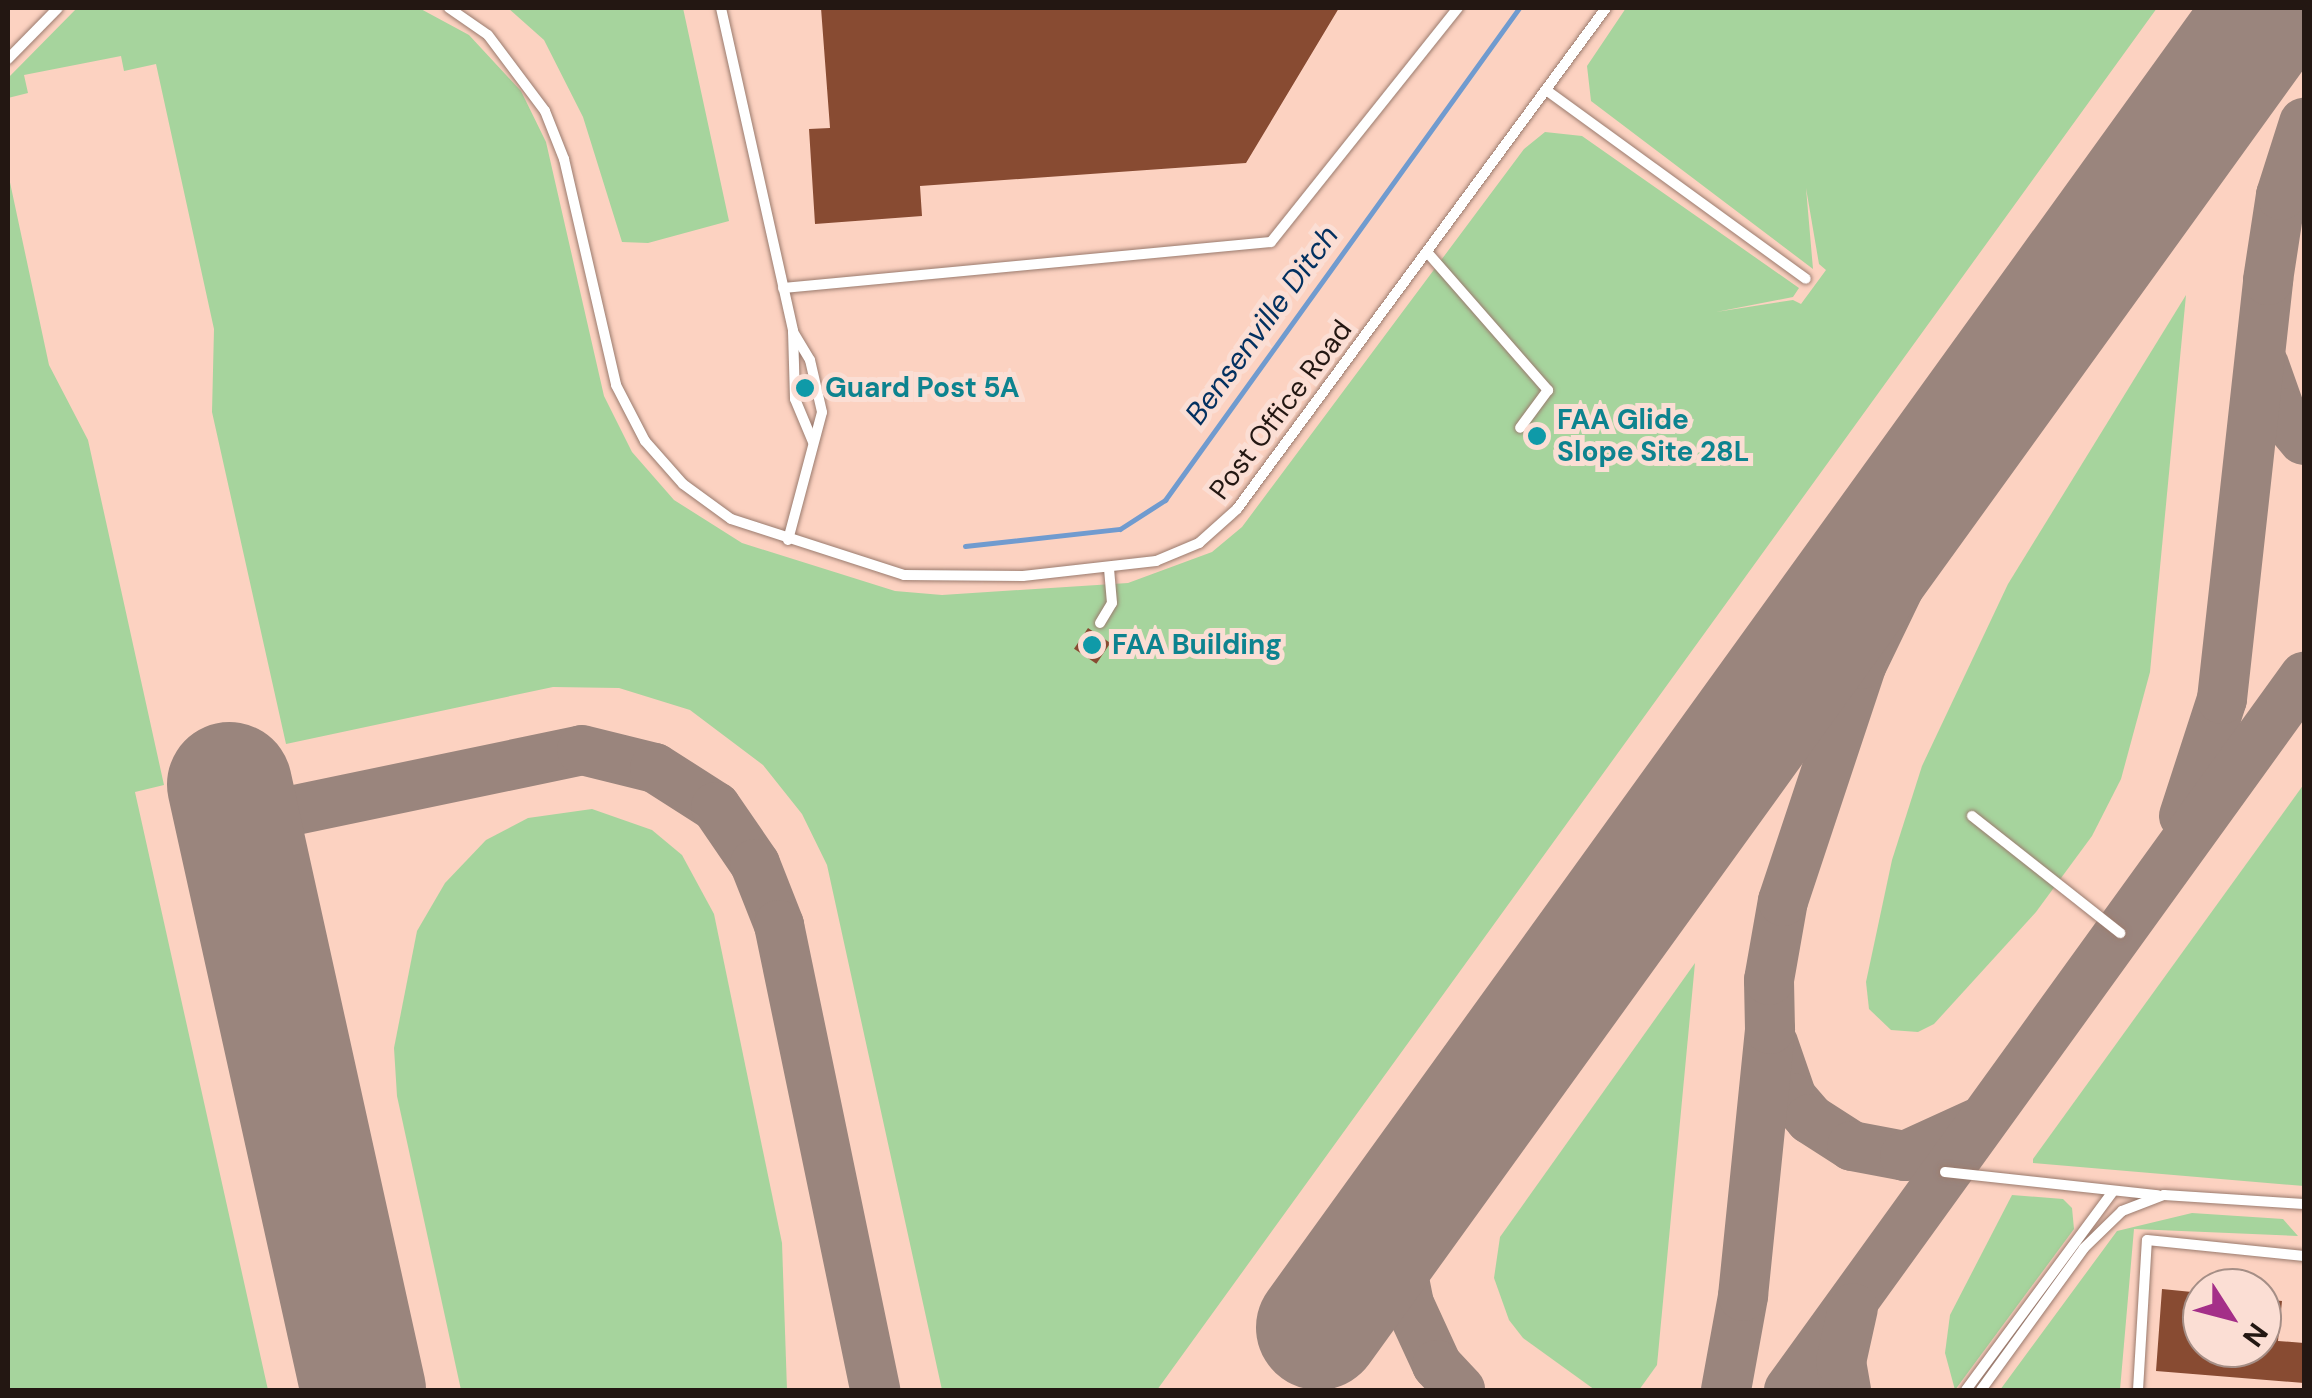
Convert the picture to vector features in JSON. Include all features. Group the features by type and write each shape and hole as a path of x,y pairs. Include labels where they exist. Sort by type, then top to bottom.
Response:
{"lane":[{"path":"8,59 58,8"},
{"name":"Post Office Road","path":"449,8 488,35 545,111 564,159 616,385 645,440 684,484 732,519 904,575 1108,568 1156,562 1199,543 1237,509 1606,8"},
{"path":"720,8 793,331 796,398 813,442"},
{"path":"783,288 1271,242 1458,8"},
{"path":"1546,90 1806,279"},
{"path":"1427,252 1548,390 1520,428"},
{"path":"788,540 822,412 816,377 793,331"},
{"path":"1100,623 1112,604 1108,568"},
{"path":"1972,816 2120,932"},
{"path":"1945,1172 2113,1191 2304,1204"},
{"path":"1966,1390 2113,1191"},
{"path":"1981,1390 2103,1226 2164,1195"},
{"path":"2138,1390 2147,1240 2304,1256"}],"shaded area":[{"path":"8,8 2304,8 2304,1390 8,1390"}],"green space":[{"path":"77,8 419,8 469,35 521,91 546,142 604,396 632,452 674,500 742,543 895,591 942,595 1128,583 1212,552 1242,527 1524,149 1545,132 1582,136 1799,288 1793,297 1716,312 1793,300 1801,304 1826,270 1819,264 1806,188 1813,269 1591,101 1587,66 1626,8 2157,8 1157,1390 942,1390 827,865 802,814 763,765 690,710 619,688 553,687 286,744 212,412 214,329 156,64 124,71 121,56 24,75 28,93 8,98 8,78"},
{"path":"508,8 683,8 729,221 648,243 622,242 583,117 544,40"},
{"path":"8,173 49,365 88,440 164,785 135,792 268,1390 8,1390"},
{"path":"2186,295 2150,672 2121,779 2092,836 2036,912 1934,1024 1918,1032 1891,1030 1869,1009 1866,982 1892,860 1922,766 2008,584"},
{"path":"2304,784 2304,1186 2033,1163 2033,1159"},
{"path":"592,809 652,830 682,855 714,914 782,1243 787,1390 461,1390 397,1096 394,1048 417,931 445,883 486,840 528,818"},
{"path":"1695,963 1657,1365 1639,1390 1595,1390 1523,1338 1509,1320 1494,1278 1500,1237"},
{"path":"2012,1195 2063,1199 2072,1208 2074,1229 1955,1390 1945,1353 1950,1315"},
{"path":"2192,1213 2283,1219 2298,1236 2134,1229 2120,1390 2000,1390 2117,1231"}],"building":[{"path":"821,8 1339,8 1246,163 920,186 922,216 815,224 809,129 830,128"},
{"name":"FAA Building","path":"1088,628 1110,643 1096,664 1074,649"},
{"path":"2162,1289 2182,1291 2182,1368 2282,1368 2282,1341 2304,1343 2304,1383 2156,1371"}],"waterway":[{"name":"Bensenville Ditch","path":"965,546 1120,529 1165,500 1519,8"}],"taxiway":[{"path":"2184,816 2222,699 2268,280 2281,195 2304,123"},
{"path":"1726,1390 1743,1296 1770,1029 1769,980 1783,901 1862,664 1932,519 2040,327"},
{"path":"2264,365 2281,413 2304,440"},
{"path":"1789,1390 2304,677"},
{"path":"238,822 582,750 655,768 716,807 755,864 779,925 875,1390"},
{"path":"1773,1043 1792,1098 1810,1119 1852,1146 1905,1156 1977,1123"},
{"path":"1414,1192 1399,1254 1409,1304 1437,1365 1460,1390"},
{"path":"1846,1390 1841,1362 1853,1308"}],"runway":[{"path":"1318,1327 2270,8"},
{"path":"229,784 363,1390"}],"place":[{"name":"Guard Post 5A","path":"805,388"},
{"name":"FAA Glide Slope Site 28L","path":"1537,436"},
{"name":"FAA Building","path":"1092,645"}]}
